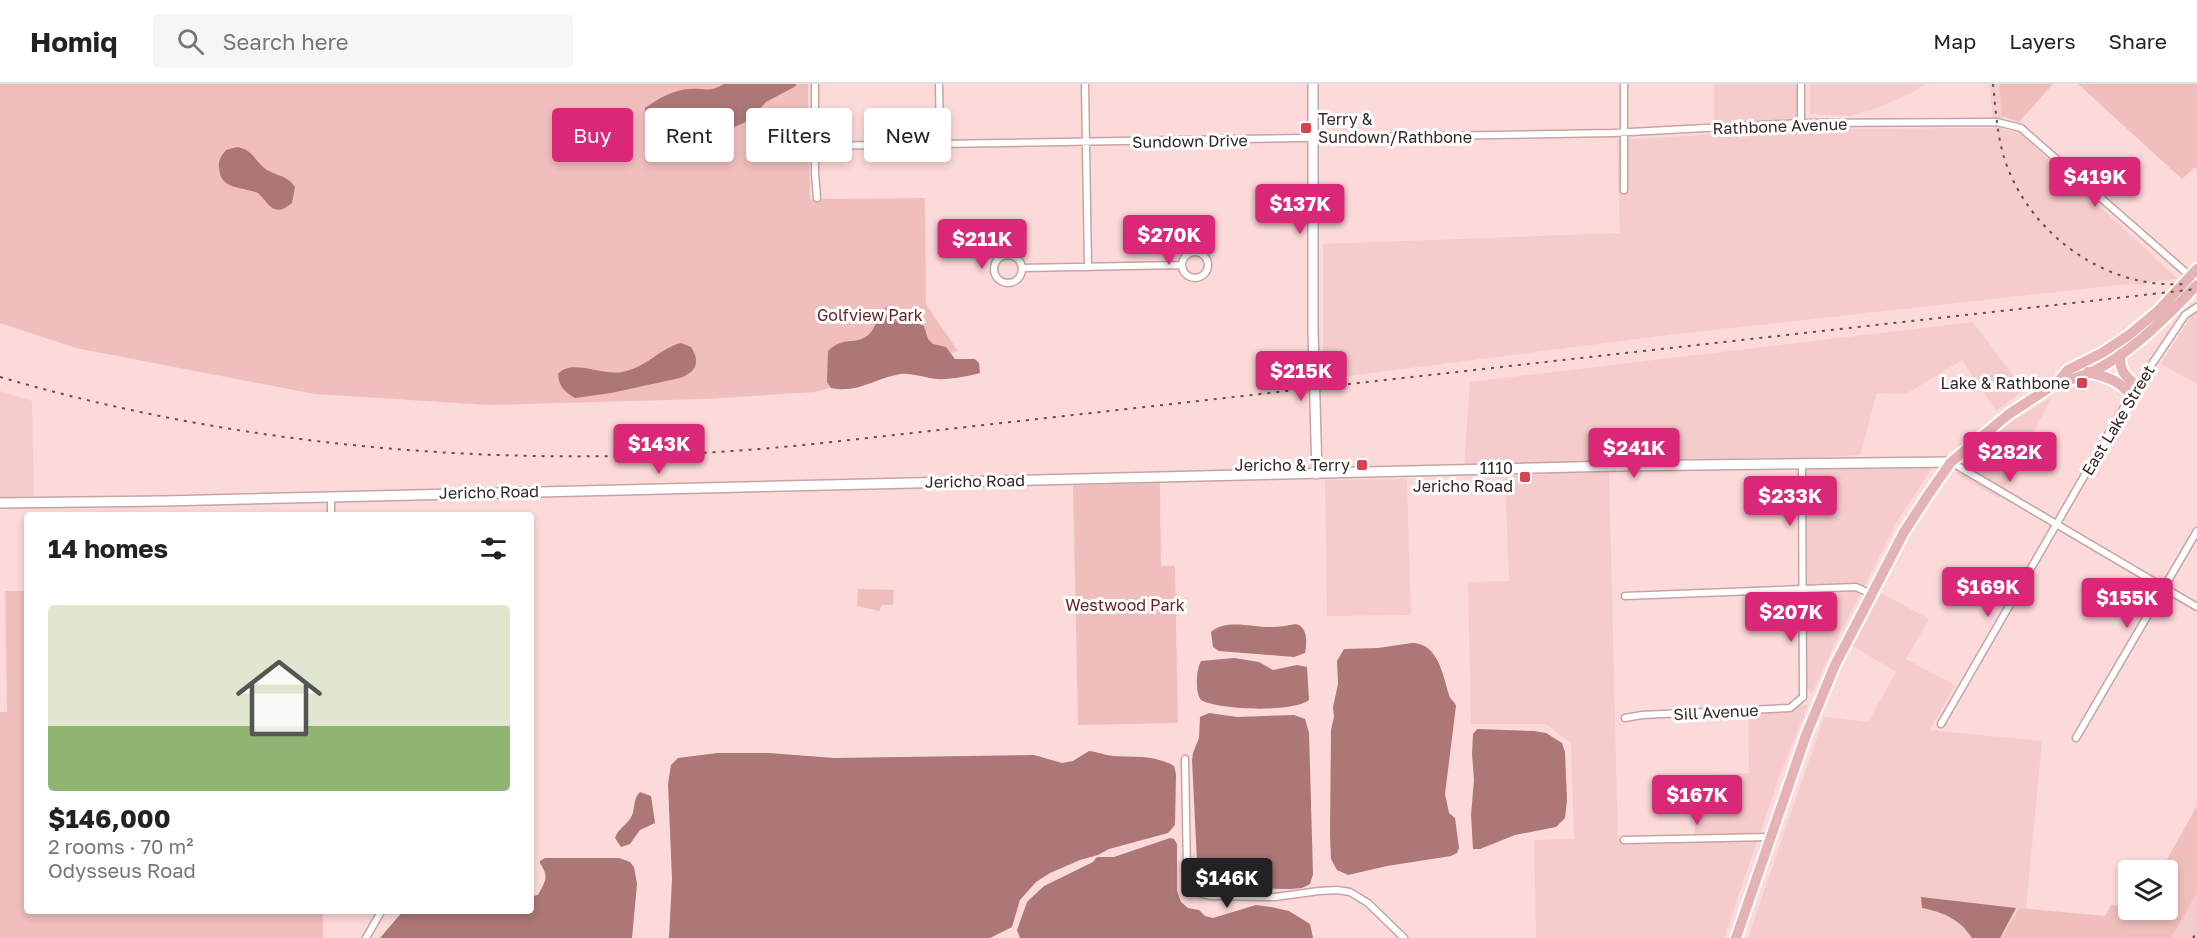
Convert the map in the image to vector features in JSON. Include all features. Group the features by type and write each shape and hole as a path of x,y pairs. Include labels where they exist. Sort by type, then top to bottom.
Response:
{"main road":[{"path":"1313,84 1313,344 1317,474"},
{"path":"2058,381 2071,380 2121,354 2153,329 2195,277"},
{"path":"1736,938 1770,837 1842,650 1904,532 1950,462 2009,414 2058,381 2068,370 2102,353 2129,335 2195,277"},
{"path":"2121,354 2120,368 2134,391"},
{"path":"2088,372 2107,376 2134,391"},
{"name":"Jericho Road","path":"0,503 1615,466 1950,462"}],"street":[{"path":"815,84 815,108"},
{"path":"939,84 939,108"},
{"path":"1085,84 1088,267"},
{"path":"1624,84 1624,190"},
{"path":"1801,84 1801,123"},
{"name":"Rathbone Avenue","path":"1314,139 1624,133 1801,123 1997,122 2021,128 2195,277"},
{"name":"Sundown Drive","path":"951,144 1314,139"},
{"path":"816,162 817,198"},
{"path":"1196,252 1204,256 1208,265 1207,272 1198,279 1188,277 1182,271 1181,266 1186,255 1196,252"},
{"path":"1009,255 1018,259 1022,268 1020,276 1011,282 1001,281 994,270 999,259 1009,255"},
{"path":"1022,268 1181,266"},
{"name":"East Lake Street","path":"1941,724 2134,391 2185,315 2195,308"},
{"path":"1950,462 2197,607"},
{"path":"1802,465 1803,697 1819,706"},
{"path":"331,496 332,512"},
{"path":"2076,738 2197,531"},
{"path":"1625,596 1856,586 1870,594"},
{"name":"Sill Avenue","path":"1625,718 1642,715 1790,708 1803,697"},
{"path":"1185,759 1187,871 1188,881 1195,891 1210,896 1231,897 1275,897 1337,890 1350,892 1368,903 1404,938"},
{"path":"1624,840 1770,837"},
{"path":"366,938 380,914"}],"shaded area":[{"path":"724,84 796,84 766,102 761,108 746,108 746,122 734,127 734,108 645,108 671,93 719,87"},
{"path":"1714,84 1797,84 1797,121 1714,124"},
{"path":"1810,84 1925,84 1880,107 1851,116 1810,114"},
{"path":"1989,84 1999,84 2004,129 2022,135 2178,279 2145,282 2144,285 2128,284 1669,335 1323,379 1323,244 1620,233 1617,140 1799,129 1994,128"},
{"path":"237,147 250,152 267,170 292,183 295,187 292,203 286,208 276,210 258,193 233,187 224,181 219,168 220,159 226,150"},
{"path":"889,306 895,306 906,318 924,326 928,339 933,344 946,347 955,359 975,359 979,363 980,373 941,379 900,374 849,389 831,388 827,382 828,351 833,346 867,336 874,328 881,312"},
{"path":"2197,314 2197,384 2161,364 2192,315"},
{"path":"1973,322 2024,390 1996,411 1962,360 1906,394 1877,393 1860,455 1771,460 1464,466 1470,382"},
{"path":"681,343 691,347 696,362 690,373 680,378 611,393 575,398 561,386 558,374 564,369 579,367 614,373 631,370 666,349"},
{"path":"0,391 32,401 34,497 0,497"},
{"path":"2052,397 1999,498 1956,474 1972,453 2000,429"},
{"path":"1934,465 1898,520 1835,643 1812,694 1807,688 1805,467"},
{"path":"1609,470 1618,838 1695,835 1693,776 1749,773 1748,707 1808,705 1780,775 1724,938 1536,938 1534,840 1574,839 1571,743 1546,724 1471,724 1468,582 1509,581 1505,476"},
{"path":"1407,479 1411,615 1327,616 1325,480"},
{"path":"1881,593 1929,619 1906,659 1955,685 1930,730 2042,741 2026,909 2018,908 2002,938 1748,938 1824,717 1868,722 1896,672 1853,646"},
{"path":"1296,624 1305,632 1306,645 1305,653 1294,657 1219,651 1213,647 1211,632 1225,625 1272,627"},
{"path":"1412,643 1421,644 1434,654 1442,670 1450,697 1456,706 1445,794 1449,813 1455,818 1459,848 1457,853 1451,856 1348,875 1337,870 1331,859 1331,730 1338,684 1337,661 1344,649 1378,648"},
{"path":"1234,658 1259,662 1273,670 1297,665 1307,667 1309,700 1288,707 1255,709 1223,706 1201,700 1197,681 1201,661"},
{"path":"1209,713 1237,717 1294,715 1305,719 1309,733 1313,874 1310,884 1302,888 1291,889 1220,888 1206,887 1198,882 1192,760 1199,738 1200,717"},
{"path":"1477,729 1534,731 1546,733 1562,743 1565,752 1567,800 1565,818 1556,827 1515,835 1480,849 1473,849 1472,754 1473,734"},
{"path":"1089,751 1113,756 1152,758 1174,766 1176,774 1175,825 1168,833 1109,849 1050,873 1036,882 1020,900 1012,927 990,938 669,938 672,879 668,784 671,765 678,758 717,753 769,753 834,758 1034,755 1062,763 1073,761"},
{"path":"640,792 651,796 655,823 640,830 630,844 621,847 615,838 632,816 636,798"},
{"path":"1170,838 1174,839 1177,844 1177,891 1181,902 1188,908 1199,910 1205,916 1213,918 1256,905 1289,911 1310,924 1313,938 1020,938 1017,930 1027,902 1044,886 1093,862 1097,857 1114,857"},
{"path":"545,858 619,858 630,862 634,867 637,884 632,938 380,938 400,914 534,914 534,896 538,895 545,882 545,872 540,861"},
{"path":"2197,893 2197,938 2171,938"},
{"path":"1921,897 2016,908 2000,938 1972,938 1950,917 1922,908"}],"green space":[{"name":"Golfview Park","path":"0,84 808,84 808,108 746,108 746,162 809,162 810,199 925,198 926,304 958,351 815,392 704,399 488,405 315,394 76,348 0,323"},
{"path":"1999,84 2053,84 2019,122 2002,116"},
{"path":"2078,84 2197,84 2197,169 2195,167 2182,179"},
{"name":"Westwood Park","path":"1160,483 1161,566 1175,566 1178,723 1078,725 1073,485"},
{"path":"858,589 894,590 893,605 882,605 879,611 857,606"},
{"path":"5,591 24,591 24,914 323,914 323,938 0,938 0,712 7,712"},
{"path":"2197,806 2197,893 2171,938 2002,938 2019,908 2105,916 2111,905 2118,905 2118,920 2178,920 2178,860 2167,860"}],"railway":[{"path":"1993,84 1999,136 2007,166 2019,191 2035,215 2076,253 2101,267 2127,278 2155,283 2183,284"},
{"path":"0,377 102,403 204,424 308,440 413,450 518,456 623,456 727,451 832,442 2197,289"},
{"path":"2193,938 2197,932"}],"place":[{"name":"Terry & Sundown/Rathbone","path":"1306,128"},
{"name":"Lake & Rathbone","path":"2082,383"},
{"name":"Jericho & Terry","path":"1362,465"},
{"name":"1110 Jericho Road","path":"1525,477"}]}
